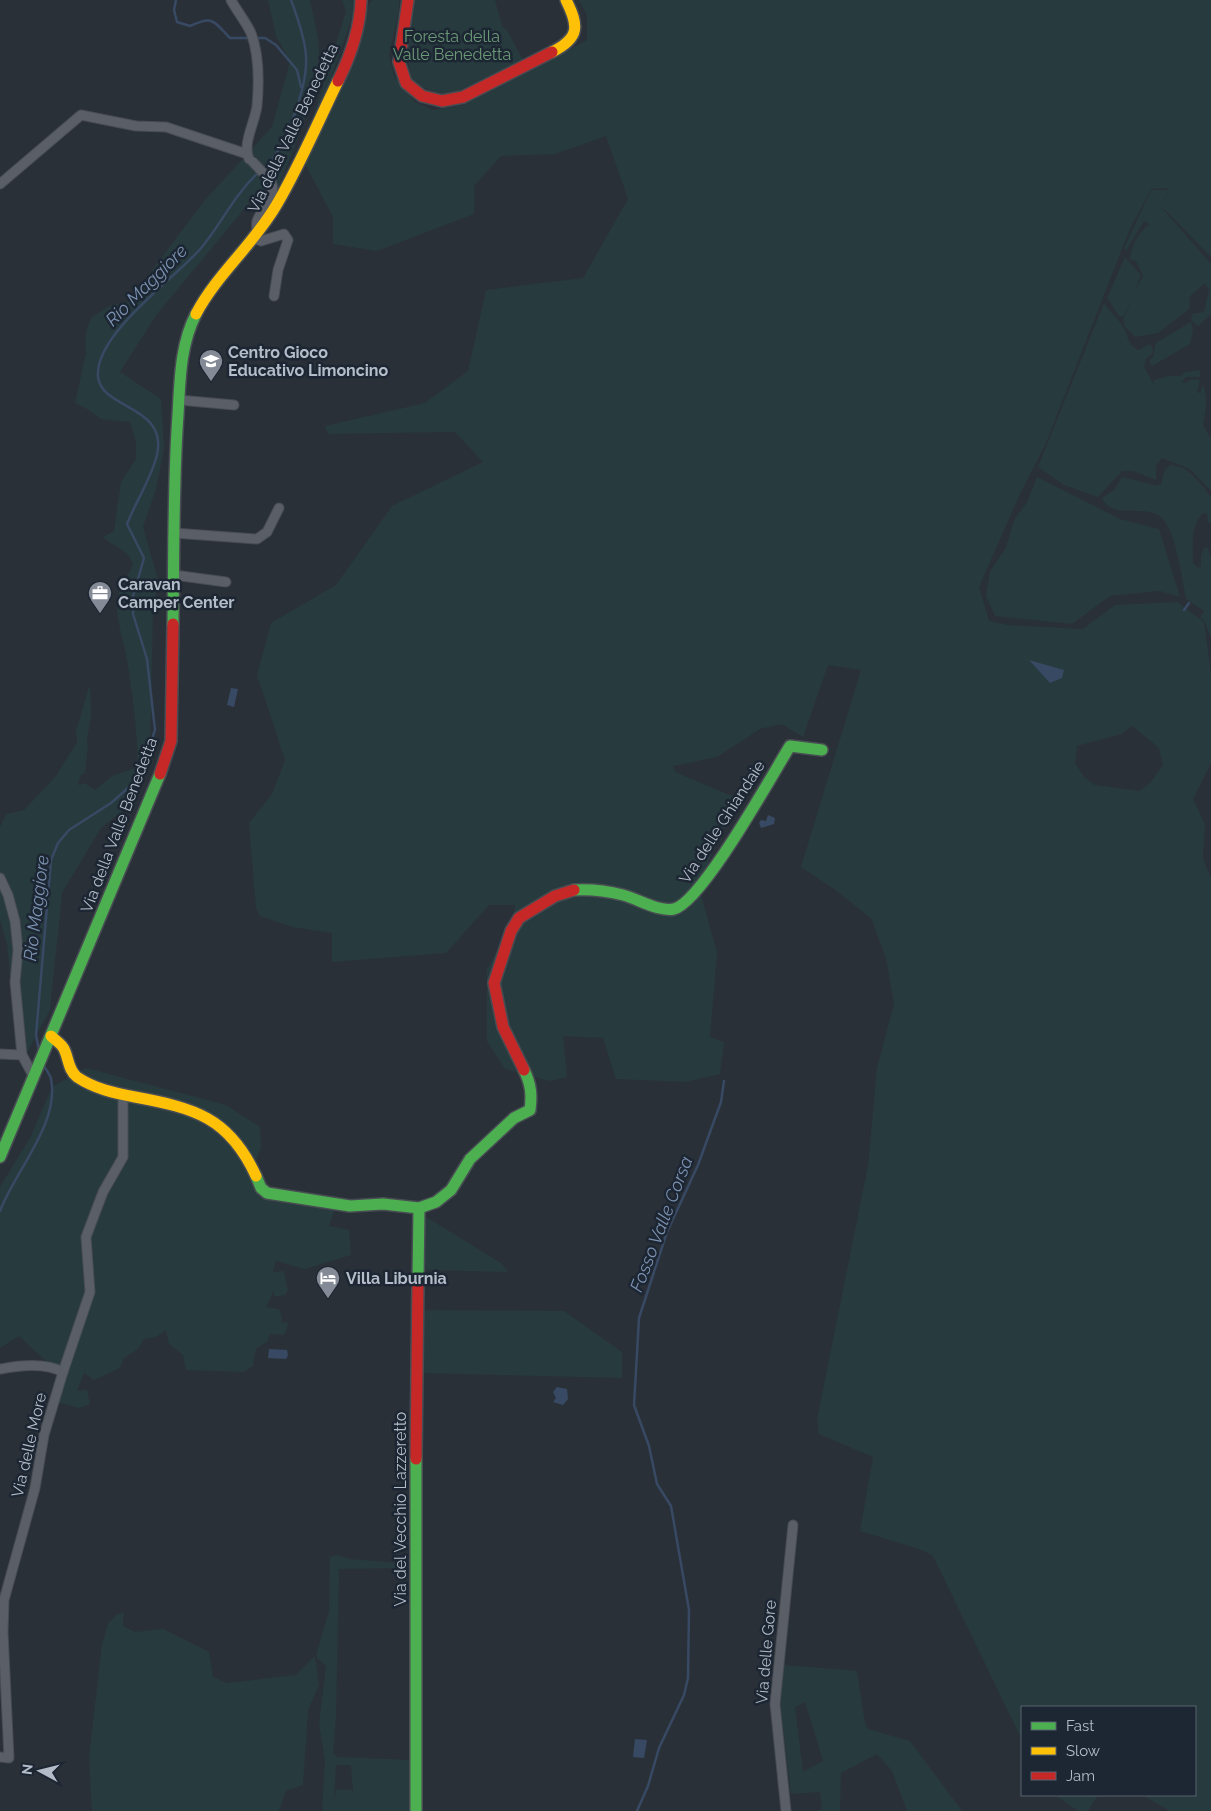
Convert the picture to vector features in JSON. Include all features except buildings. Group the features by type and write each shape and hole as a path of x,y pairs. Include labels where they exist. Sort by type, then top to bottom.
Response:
{"street":[{"path":"231,0 251,33 255,50 257,105 249,158"},
{"name":"Via della Valle Benedetta","path":"0,1157 165,762 171,741 173,718 174,469 185,342 197,311 206,295 255,235 277,204 348,61 360,24 361,0"},
{"path":"408,0 400,53 402,73 412,89 420,96 445,102 463,97 565,46 572,40 576,21 566,0"},
{"path":"0,184 81,115 136,126 166,127 249,158 269,179 273,192 268,206 257,221 255,235"},
{"name":"Via della Valle Benedetta","path":"255,235 261,241 284,234 288,240 278,270 274,296"},
{"path":"179,400 234,405"},
{"path":"174,533 257,539 267,532 279,508"},
{"path":"174,575 226,582"},
{"name":"Via delle Ghiandaie","path":"419,1208 436,1202 451,1190 470,1159 514,1118 530,1110 532,1096 529,1080 503,1027 494,982 511,931 519,918 555,896 571,890 589,889 622,895 656,907 673,909 686,903 706,880 790,746 822,750"},
{"path":"0,878 8,895 15,921 18,950 16,982 22,1055 36,1073"},
{"path":"51,1036 64,1048 70,1069 76,1076 105,1090 176,1105 216,1122 234,1140 248,1160 261,1188 267,1193 350,1206 383,1204 419,1208"},
{"path":"0,1054 22,1055"},
{"path":"0,1369 32,1365 55,1367 63,1372 90,1292 86,1237 103,1192 122,1157 124,1094"},
{"name":"Via del Vecchio Lazzeretto","path":"416,1811 416,1438 419,1208"},
{"name":"Via delle More","path":"0,1757 9,1758 3,1632 4,1600 35,1488 44,1435 63,1372"},
{"name":"Via delle Gore","path":"786,1811 774,1704 793,1525"}],"green space":[{"path":"268,0 310,0 319,49 315,83 298,138 278,189 260,190 157,314 120,372 161,399 164,449 156,489 143,527 158,580 153,610 150,760 134,802 101,828 62,893 50,1010 27,1053 21,993 10,973 7,944 0,920 0,827 6,814 24,810 56,776 77,742 76,731 90,684 91,715 85,773 80,776 78,785 85,783 95,790 112,776 138,767 131,687 117,609 119,592 133,564 128,555 103,537 114,531 121,482 136,459 136,442 130,422 101,419 75,403 86,353 86,331 92,317 111,305 128,302 205,200 272,127 290,62 276,36"},
{"name":"Foresta della Valle Benedetta","path":"342,0 354,0 354,12 330,81 310,128 346,11"},
{"path":"373,0 399,0 399,11 389,55 394,76 415,102 433,110 463,105 587,40 587,15 579,0 1211,0 1211,257 1162,207 1169,188 1151,189 1129,231 1046,443 1020,494 979,587 989,621 1008,625 1083,629 1115,605 1177,602 1204,622 1211,674 1211,763 1193,799 1205,824 1203,859 1211,878 1211,1811 1170,1811 1144,1796 1196,1796 1196,1706 1021,1706 1021,1738 933,1556 922,1550 860,1531 873,1457 819,1434 817,1420 868,1166 877,1068 894,1004 886,958 871,918 834,889 801,867 861,670 828,665 803,737 782,724 760,729 717,757 673,766 675,772 739,799 713,848 700,891 717,953 710,1037 724,1042 720,1074 685,1082 616,1079 603,1038 563,1036 567,1077 550,1081 505,1069 487,1041 487,969 512,924 515,905 489,905 446,953 332,962 332,933 292,927 260,916 256,908 249,823 272,794 285,760 257,675 271,623 336,585 392,506 483,462 455,432 328,434 325,426 425,403 468,371 486,290 583,278 628,199 606,136 555,154 501,156 474,186 474,214 377,251 333,244 333,217 304,162 354,53 369,4","holes":["1132,726 1159,748 1163,765 1150,783 1139,791 1095,785 1084,777 1075,763 1077,746 1122,734"]},
{"name":"Foresta della Valle Benedetta","path":"413,0 495,0 502,26 508,32 523,60 454,93 437,93 422,87 412,79 407,59 406,38"},
{"path":"1151,190 1168,190 1162,208 1211,264 1211,314 1198,326 1191,320 1192,314 1204,312 1209,290 1205,283 1190,296 1189,309 1158,333 1136,337 1125,327 1123,319 1133,298 1123,317 1119,316 1107,298 1125,257 1141,275 1135,290 1143,276 1136,261 1130,260 1134,244 1139,235 1150,224 1144,221 1126,251 1124,248"},
{"path":"1104,303 1122,325 1135,348 1139,350 1149,344 1152,346 1153,353 1146,359 1144,367 1155,386 1154,380 1168,376 1181,376 1185,372 1200,370 1200,377 1186,377 1182,382 1185,383 1191,379 1200,380 1197,392 1200,393 1203,385 1205,390 1206,405 1203,426 1211,438 1211,491 1190,469 1162,458 1156,466 1156,480 1133,471 1122,471 1098,497 1064,485 1038,467"},
{"path":"1191,322 1193,330 1190,344 1152,366 1149,360 1153,357 1156,343"},
{"path":"1171,465 1189,472 1199,481 1211,497 1211,523 1208,522 1207,514 1203,513 1194,530 1193,563 1198,568 1201,566 1201,555 1204,548 1208,548 1211,558 1211,638 1205,622 1200,617 1204,611 1186,599 1175,544 1162,518 1148,512 1113,509 1102,498 1114,490 1122,477 1158,486 1161,484 1165,469"},
{"path":"1037,477 1120,519 1159,529 1180,597 1160,591 1110,596 1072,624 995,616 986,596 990,571 1006,548 1014,520 1027,502"},
{"path":"86,1068 226,1105 260,1127 261,1148 254,1166 254,1184 335,1208 329,1226 349,1230 351,1255 305,1269 276,1261 273,1272 284,1271 288,1290 285,1295 274,1297 274,1290 266,1307 279,1309 282,1317 281,1322 289,1323 284,1335 270,1334 267,1342 256,1349 253,1366 244,1372 186,1370 183,1355 169,1344 166,1330 156,1337 144,1339 138,1349 124,1358 120,1368 94,1380 84,1373 77,1391 87,1390 90,1404 79,1408 57,1402 62,1376 19,1336 0,1348 0,1187 31,1136 52,1087"},
{"path":"423,1215 501,1263 508,1272 422,1270 421,1250 425,1244"},
{"path":"422,1310 564,1311 622,1352 622,1378 421,1373"},
{"path":"337,1555 350,1559 412,1564 408,1568 339,1569 336,1718 333,1753 337,1757 413,1760 413,1811 322,1811 325,1760 319,1724 326,1666 317,1658 317,1652 329,1611 330,1557","holes":["336,1765 351,1765 353,1793 351,1790 336,1790 334,1803"]},
{"path":"124,1612 123,1626 135,1632 163,1629 209,1652 213,1677 227,1683 296,1675 315,1656 319,1685 308,1710 303,1785 286,1791 279,1811 92,1811 89,1757 102,1644 108,1624 116,1615"},
{"path":"784,1665 857,1671 865,1723 868,1729 910,1741 962,1811 907,1811 892,1771 877,1754 841,1773 840,1811 816,1811 822,1809 820,1792 791,1794 780,1702","holes":["805,1702 823,1761 803,1772 795,1707"]},
{"path":"1056,1796 1097,1796 1088,1811 1078,1811"}],"water":[{"path":"1029,660 1064,670 1062,678 1050,683"},
{"path":"231,688 238,689 234,707 227,705"},
{"path":"768,815 775,818 774,824 761,828 759,823 761,820 766,821"},
{"path":"269,1349 287,1350 288,1355 286,1359 268,1358"},
{"path":"557,1387 567,1389 568,1399 563,1405 553,1402 556,1398 553,1392"},
{"path":"635,1739 647,1740 644,1758 633,1757"}],"waterway":[{"path":"176,0 174,10 177,22 190,26 209,20 216,24 230,38 265,38 276,45 297,70 301,87"},
{"name":"Rio Maggiore","path":"264,169 280,147 294,116 306,68 304,42 291,0"},
{"name":"Rio Maggiore","path":"39,1051 36,1035 51,860 58,843 69,830 111,803 137,780 155,730 147,659 133,614 133,596 144,558 127,524 154,464 157,455 158,439 153,426 144,417 110,396 102,388 98,377 100,360 122,325 202,247 242,190 259,172"},
{"path":"1184,610 1189,603"},
{"name":"Rio Maggiore","path":"0,1211 43,1130 49,1113 52,1096 51,1079 44,1066"},
{"name":"Fosso Valle Corsa","path":"637,1811 648,1786 659,1748 684,1695 688,1678 689,1610 671,1506 657,1484 649,1446 634,1405 639,1318 667,1232 698,1165 721,1102 724,1081"}],"traffic: fast":[{"path":"173,624 175,467 180,376 187,338 196,314"},
{"path":"574,890 611,892 661,909 674,909 686,901 701,885 718,862 736,836 790,746 822,750"},
{"path":"0,1157 160,774"},
{"path":"256,1176 261,1188 267,1193 350,1206 383,1204 419,1208 436,1202 451,1190 470,1159 514,1118 530,1110 530,1090 524,1070"},
{"path":"418,1280 419,1208"},
{"path":"416,1459 416,1811"}],"traffic: slow":[{"path":"552,52 568,42 574,30 575,24 566,0"},
{"path":"196,314 214,286 268,219 301,159 338,81"},
{"path":"51,1036 63,1047 74,1074 84,1081 98,1088 175,1106 207,1118 234,1140 256,1176"}],"traffic: jam":[{"path":"338,81 354,42 361,0"},
{"path":"408,0 399,62 406,83 422,96 442,101 463,97 552,52"},
{"path":"160,774 171,741 173,624"},
{"path":"524,1070 503,1027 494,983 511,931 519,918 555,896 574,890"},
{"path":"416,1459 418,1280"}],"place":[{"name":"Centro Gioco Educativo Limoncino","path":"211,382"},
{"name":"Caravan Camper Center","path":"100,614"},
{"name":"Villa Liburnia","path":"328,1299"}]}
